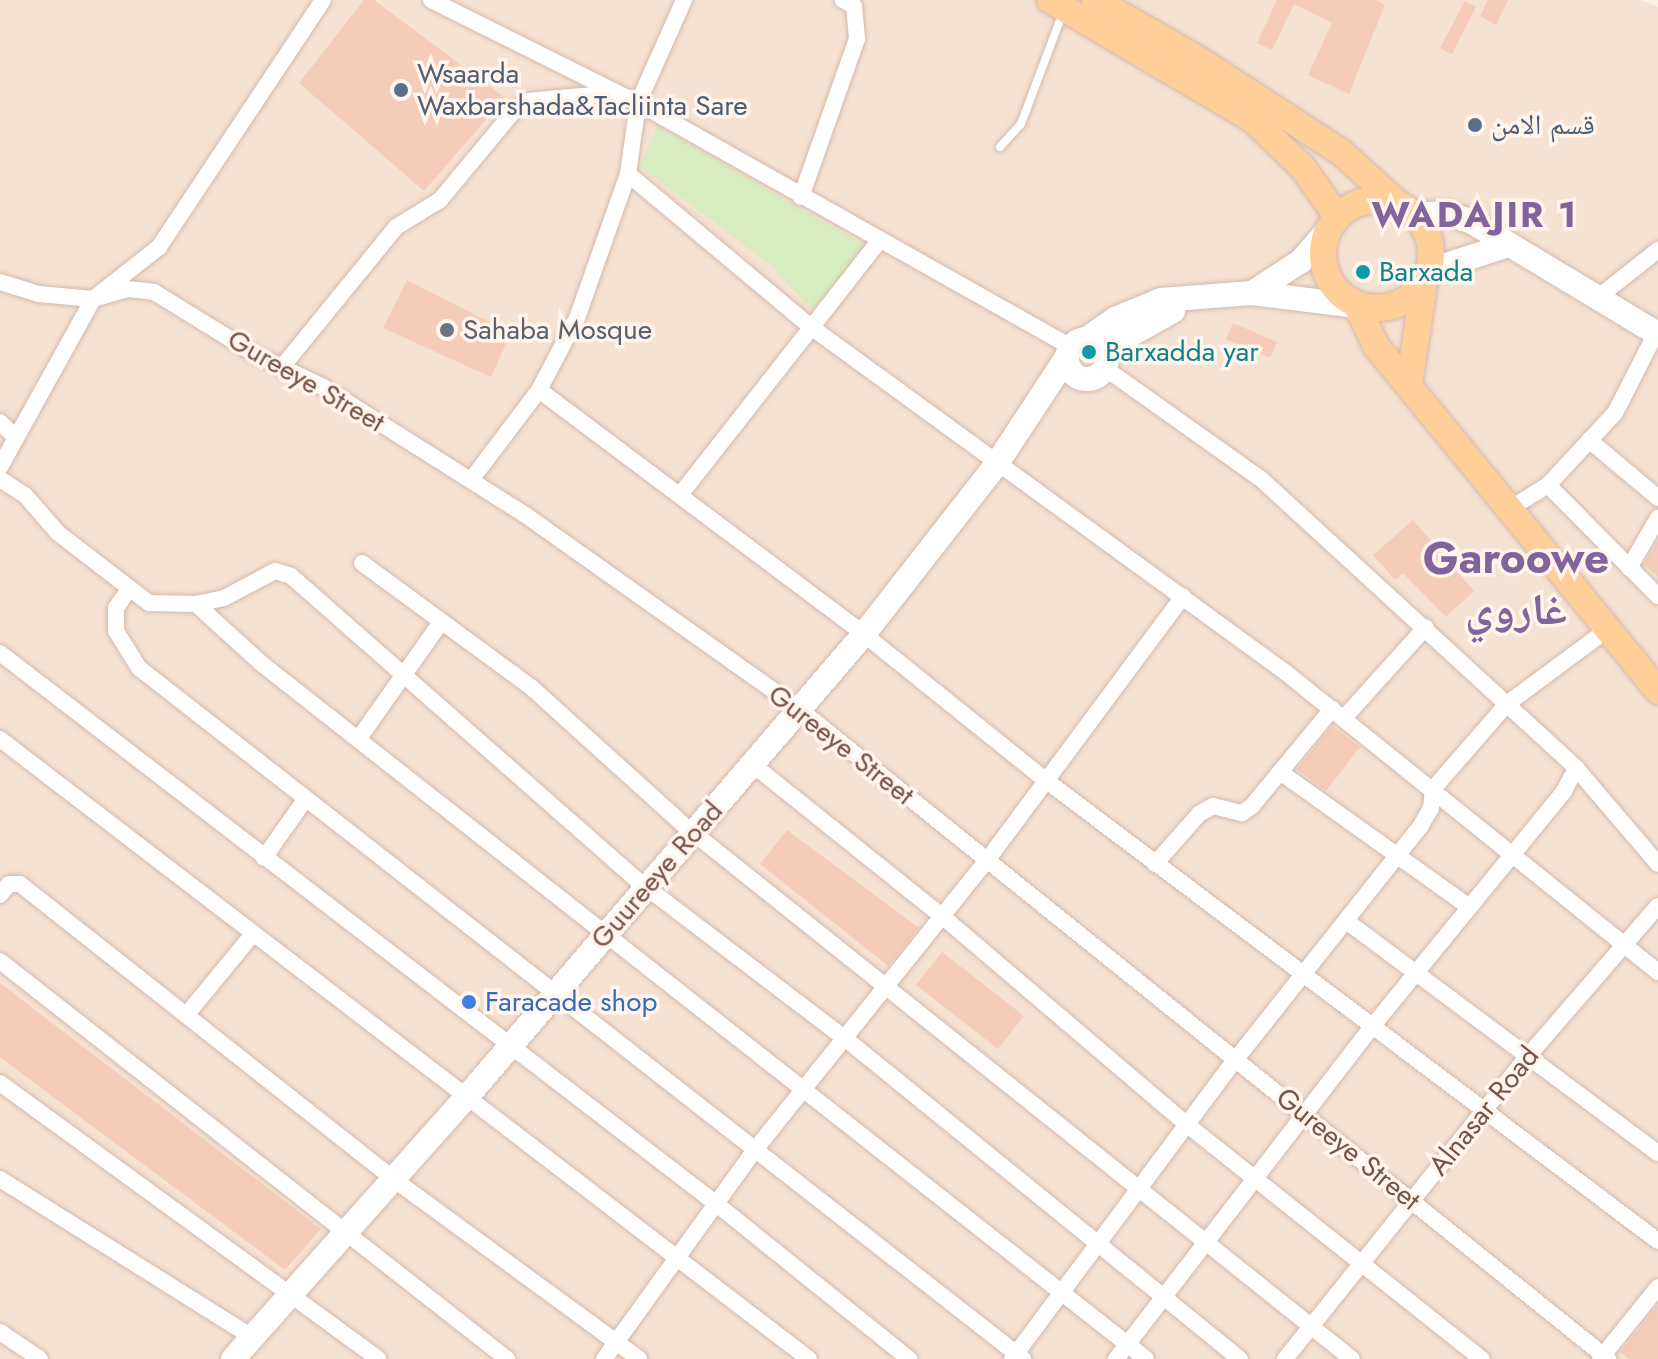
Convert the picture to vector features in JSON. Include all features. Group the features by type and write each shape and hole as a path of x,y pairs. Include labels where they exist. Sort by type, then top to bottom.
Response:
{"main road":[{"path":"1095,0 1129,13 1341,152 1406,209 1429,235 1427,277 1409,385"},
{"path":"1057,4 1252,119 1303,168 1333,223 1324,263 1329,279 1357,306 1376,346 1658,691"},
{"path":"1333,223 1364,201 1406,209"},
{"path":"1357,306 1393,307 1427,277"}],"street":[{"path":"0,467 93,299 159,247 323,0"},
{"path":"431,0 638,103 1088,356 1220,445 1426,627 1576,768 1658,864"},
{"path":"471,480 539,390 577,318 628,174 638,103 684,0"},
{"path":"801,197 826,132 833,95 857,39 851,2"},
{"path":"282,367 396,227 440,200 514,111 527,101 619,93"},
{"path":"628,174 811,327 996,465 1183,596 1338,714 1658,972"},
{"path":"1406,209 1447,213 1601,295 1657,334 1615,413 1548,485 1511,508"},
{"path":"1252,293 1301,261 1333,223"},
{"path":"680,495 879,241"},
{"path":"1427,277 1508,245"},
{"path":"1601,295 1658,250"},
{"name":"Gureeye Street","path":"0,282 39,294 93,299 127,289 154,292 282,367 323,387 471,480 799,709 1604,1358"},
{"path":"1088,356 1158,316 1202,300 1252,293 1357,306"},
{"name":"Guureeye Road","path":"233,1359 509,1049 864,634 996,465 1032,413 1088,356"},
{"path":"539,390 864,634 1155,864 1371,1028 1488,1109 1658,1241"},
{"path":"0,422 15,437"},
{"path":"1589,440 1658,498"},
{"path":"0,479 25,495 58,533 149,603 196,604 224,598 275,571 291,576 647,887 847,1040 1240,1359"},
{"path":"1548,485 1658,596"},
{"path":"1629,568 1658,518"},
{"path":"362,563 439,625 532,688 693,833 1352,1359"},
{"path":"129,589 116,608 116,631 139,668 304,801 1017,1357 1190,1127 1236,1059 1349,923 1399,855 1431,808 1433,789 1507,704 1608,629"},
{"path":"604,1359 719,1206 754,1151 808,1090 889,988 1183,596"},
{"path":"196,604 262,664 605,936 808,1090 1146,1359"},
{"path":"359,738 439,625"},
{"path":"1155,864 1199,814 1220,805 1242,813 1426,627"},
{"path":"0,653 509,1049 719,1206 909,1359"},
{"path":"0,739 465,1099 681,1257 809,1359"},
{"path":"752,764 943,917 1190,1127 1482,1359"},
{"path":"1116,1359 1576,768"},
{"path":"1280,772 1469,907"},
{"path":"264,858 304,801"},
{"path":"0,895 9,884 20,884 188,1013 392,1178 639,1359"},
{"name":"Alnasar Road","path":"1285,1359 1528,1056 1658,906"},
{"path":"1349,923 1658,1153"},
{"path":"188,1013 252,935"},
{"path":"0,961 507,1359"},
{"path":"0,1083 378,1359"},
{"path":"0,1179 88,1239 252,1337"},
{"path":"1604,1358 1658,1287"},
{"path":"0,1332 40,1359"}],"lane":[{"path":"1000,147 1021,124 1040,83 1057,4"}],"shaded area":[{"path":"0,0 1641,0 1658,7 1658,1359 0,1359"}],"green space":[{"path":"658,126 870,249 812,310 771,265 640,166"}],"building":[{"name":"Wsaarda Waxbarshada&Tacliinta Sare","path":"364,0 374,0 505,98 424,191 299,83"},
{"path":"1277,0 1376,0 1385,5 1349,94 1308,75 1332,23 1294,4 1272,50 1257,43"},
{"path":"1488,0 1508,0 1496,25 1480,16"},
{"path":"1465,1 1476,7 1452,54 1440,48"},
{"name":"Sahaba Mosque","path":"407,280 511,333 491,377 383,328"},
{"path":"1233,323 1277,342 1270,358 1226,339"},
{"path":"1413,520 1474,591 1446,617 1403,573 1395,580 1373,555"},
{"path":"1658,540 1658,577 1644,564"},
{"path":"1332,726 1360,747 1326,791 1297,769"},
{"path":"787,830 919,928 888,966 760,864"},
{"path":"942,952 1024,1016 998,1049 916,985"},
{"path":"0,983 321,1229 285,1270 0,1057"},
{"path":"1658,1305 1658,1359 1629,1359 1620,1352"}],"place":[{"name":"Wsaarda Waxbarshada&Tacliinta Sare","path":"401,90"},
{"name":"قسم الامن","path":"1475,125"},
{"name":"Barxada","path":"1363,272"},
{"name":"Sahaba Mosque","path":"447,330"},
{"name":"Barxadda yar","path":"1089,352"},
{"name":"Faracade shop","path":"469,1002"}],"district":[{"name":"WADAJIR 1","path":"1475,215"},
{"name":"Garoowe غاروي","path":"1516,584"}]}
